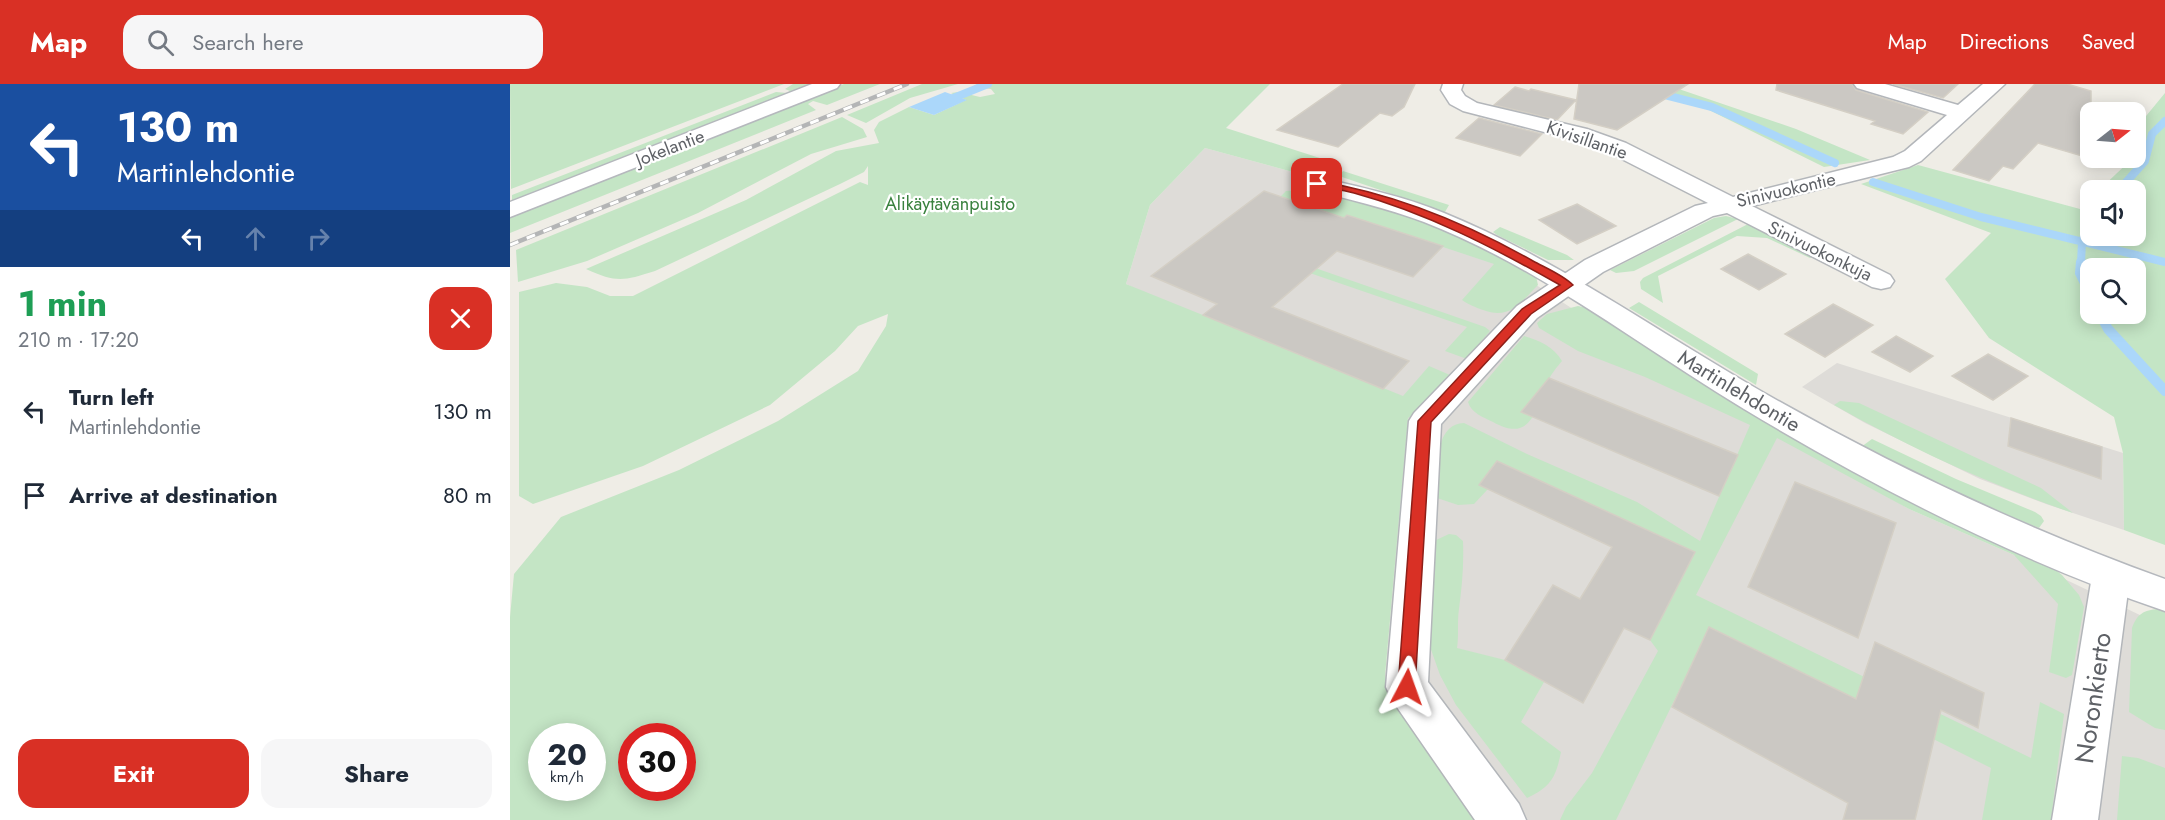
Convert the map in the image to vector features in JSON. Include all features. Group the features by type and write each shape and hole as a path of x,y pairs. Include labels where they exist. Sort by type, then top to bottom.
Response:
{"street":[{"name":"Jokelantie","path":"510,210 830,84"},
{"name":"Kivisillantie","path":"1453,84 1451,90 1457,100 1470,107 1598,140 1727,204"},
{"path":"1864,84 1962,113"},
{"name":"Sinivuokontie","path":"1568,285 1610,258 1704,211 1901,162 1913,156 1995,84"},
{"name":"Martinlehdontie","path":"1317,184 1355,190 1431,216 1492,242 1568,285 1751,400 1856,459 1921,492 2110,576 2165,595"},
{"name":"Sinivuokonkuja","path":"1727,204 1881,281"},
{"path":"1503,820 1407,687 1425,421 1527,312 1568,285"},
{"name":"Noronkierto","path":"2075,820 2110,576"}],"shaded area":[{"path":"1205,148 1300,174 1295,176 1292,185 1315,197 1512,269 1582,315 1909,509 2014,555 2165,627 2165,820 1483,820 1385,677 1408,418 1126,284 1150,205"},
{"path":"1837,363 2123,453 2124,530 1980,479 1865,423 1802,387"}],"green space":[{"path":"510,84 784,84 511,189"},
{"path":"793,84 820,84 512,205 512,195 776,92 787,93 790,91 785,89"},
{"path":"844,84 880,84 827,105 813,101 808,104 816,110 510,233 510,217"},
{"path":"922,84 958,84 910,98 866,123 847,115"},
{"name":"Alikäytävänpuisto","path":"977,84 1270,84 1226,128 1326,160 1320,172 1300,174 1205,148 1150,205 1126,284 1403,396 1429,366 1450,375 1418,411 1408,418 1385,676 1483,820 510,820 510,617 514,574 561,517 679,470 778,421 858,371 886,326 888,314 858,326 835,351 770,405 643,466 533,504 519,496 519,292 556,283 587,287 610,296 633,296 860,182 868,185 868,166 864,172 840,184 655,271 620,279 605,277 586,269 746,200 836,151 879,143 874,130 879,122 909,107 934,115 966,100 951,93 959,92 980,97 995,94 991,89 972,87"},
{"path":"1610,84 1670,86 1796,129 1870,160 1824,167 1705,108"},
{"path":"2165,93 2165,545 2124,530 2123,453 2114,417 1989,338 1945,279 1991,233 1861,184 1918,165 2080,209 2080,246 2146,246 2146,180 2110,180 2122,168 2146,168 2146,116"},
{"path":"842,117 863,129 867,137 811,154 698,213 587,261 518,282 516,250"},
{"path":"1343,171 1449,205 1445,212 1339,176"},
{"path":"1307,190 1354,196 1471,240 1529,271 1536,276 1538,285 1520,303 1508,311 1492,313 1483,310 1462,300 1494,264 1347,215 1335,225 1311,219 1272,253 1485,327 1490,331 1467,359 1445,351 1467,327 1272,260 1226,297 1207,291 1311,207 1280,197 1286,191"},
{"path":"1726,216 1738,219 1634,271 1616,273 1610,270 1714,218"},
{"path":"1750,223 1815,255 1810,258 1767,238 1737,236 1658,276 1663,303 1641,289 1640,282 1643,278"},
{"path":"1500,227 1574,260 1548,260 1493,232"},
{"path":"1639,302 1758,374 1756,385 1629,308"},
{"path":"1578,306 1587,308 1837,463 1905,498 2048,564 2062,575 2079,595 2084,607 2072,675 2066,678 2049,672 2058,604 2014,555 1909,509 1777,438 1696,595 2031,758 2040,702 2064,714 2051,820 1982,820 1991,768 1710,627 1616,820 1560,820 1566,807 1592,773 1658,651 1650,640 1695,552 1497,461 1480,484 1488,489 1474,504 1458,505 1437,498 1439,452 1446,432 1464,423 1527,454 1637,502 1700,541 1750,425 1645,377 1578,351 1539,328 1537,323 1547,314"},
{"path":"1524,336 1546,345 1562,361 1549,378 1531,420 1516,429 1506,428 1478,414 1468,402"},
{"path":"1840,401 1859,403 2041,488 2073,513 1981,478 1921,451 1834,405"},
{"path":"1872,439 1956,479 2035,512 2044,521 2039,528 1981,505 1861,447"},
{"path":"1449,534 1456,535 1463,541 1463,575 1457,648 1505,660 1544,682 1521,722 1561,752 1551,780 1542,790 1527,798 1456,705 1440,675 1428,641 1434,541"},
{"path":"2158,609 2165,610 2165,730 2155,728 2129,712 2132,628 2136,619 2142,614"},
{"path":"2122,756 2138,758 2165,768 2165,820 2117,820"}],"water":[{"path":"945,92 967,100 934,115 909,107"}],"building":[{"path":"1343,84 1415,84 1404,107 1392,116 1380,113 1338,147 1277,130"},
{"path":"1579,84 1688,84 1617,130 1574,119"},
{"path":"1777,84 1852,84 1856,90 1928,112 1903,134 1871,124 1875,121 1776,90"},
{"path":"1893,84 1958,84 1943,98"},
{"path":"2035,84 2067,84 2091,91 2091,102 2080,102 2080,155 2038,143 2013,169 2003,166 1989,181 1953,170"},
{"path":"1515,87 1576,100 1557,120 1494,105"},
{"path":"1479,118 1542,134 1520,156 1456,138"},
{"path":"1264,191 1344,218 1347,215 1443,246 1413,277 1337,251 1272,307 1409,361 1383,389 1203,315 1217,304 1151,276"},
{"path":"1577,204 1616,226 1577,244 1539,220"},
{"path":"1748,254 1786,274 1759,290 1721,269"},
{"path":"1833,304 1873,325 1825,357 1785,334"},
{"path":"1896,336 1933,356 1910,372 1872,352"},
{"path":"1988,354 2028,376 1993,400 1952,376"},
{"path":"1549,378 1738,455 1719,496 1521,412"},
{"path":"2011,418 2102,447 2101,479 2008,446"},
{"path":"1497,461 1695,552 1650,640 1624,628 1583,703 1505,660 1553,585 1580,599 1612,547 1479,485"},
{"path":"1795,482 1896,523 1858,638 1748,587"},
{"path":"1709,627 1856,699 1875,642 1984,693 1978,728 1941,710 1915,820 1843,820 1848,803 1672,707"}],"waterway":[{"path":"946,101 988,84"},
{"path":"1657,93 1712,107 1835,163"},
{"path":"2128,180 2145,161 2152,134 2165,121"},
{"path":"1873,182 1981,217 2080,241"},
{"path":"2081,258 2082,246"},
{"path":"2100,246 2165,262"},
{"path":"2105,324 2165,391"}],"railway":[{"path":"510,245 907,84"}],"route":[{"path":"1317,184 1355,190 1431,216 1492,242 1568,285 1527,312 1425,421 1407,687"}]}
